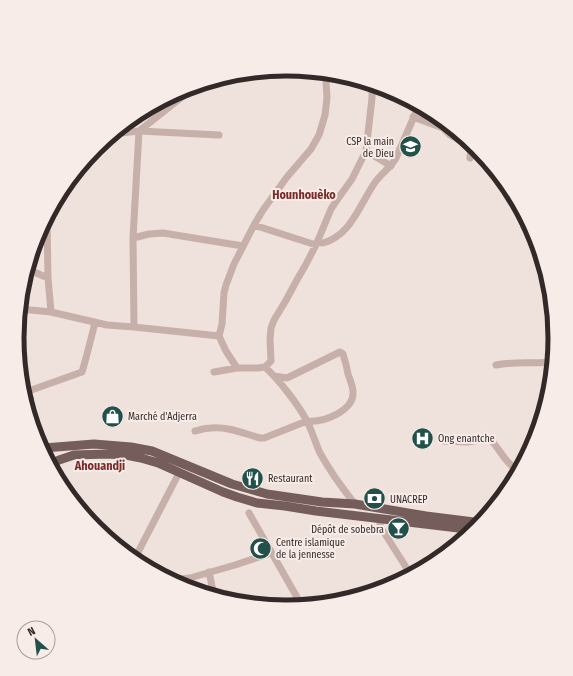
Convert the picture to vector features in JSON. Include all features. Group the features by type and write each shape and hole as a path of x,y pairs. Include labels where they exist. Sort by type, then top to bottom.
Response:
{"main road":[{"path":"48,447 94,444 131,447 152,451 232,484 268,494 322,502 354,504 474,522"},
{"path":"55,462 67,457 88,454 107,454 141,458 158,463 223,492 257,503 467,529"}],"street":[{"path":"237,368 226,351 219,336 222,324 225,289 234,264 254,225 281,184 311,149 319,135 327,98 326,79"},
{"path":"265,368 271,362 270,339 274,320 286,302 317,243 332,209 352,179 366,151 372,89"},
{"path":"134,327 133,238 139,131 182,97"},
{"path":"254,225 317,243 326,243 334,238 344,230 355,217 374,184 383,172 394,162 416,110"},
{"path":"413,117 442,128 450,136 460,141"},
{"path":"124,133 139,131 219,135"},
{"path":"366,151 391,166"},
{"path":"470,158 471,151"},
{"path":"47,231 50,312"},
{"path":"133,238 149,234 163,233 243,246"},
{"path":"33,271 48,278"},
{"path":"26,310 50,312 107,325 219,336"},
{"path":"29,391 82,372 95,323"},
{"path":"195,431 215,428 238,431 264,438 306,421 313,422 327,419 345,408 353,398 353,388 343,354 340,352 287,378 274,376"},
{"path":"496,365 548,362"},
{"path":"214,372 237,368 265,368 274,376 296,404 324,459 354,504"},
{"path":"444,441 467,442 488,439 491,440 508,463 514,468"},
{"path":"137,553 180,473"},
{"path":"248,513 299,600"},
{"path":"380,519 380,526 408,570"},
{"path":"182,579 190,578 272,553"},
{"path":"209,572 213,590"}],"place":[{"name":"CSP la main de Dieu","path":"410,147"},
{"name":"Marché d'Adjerra","path":"113,416"},
{"name":"Ong enantche","path":"422,438"},
{"name":"Restaurant","path":"253,478"},
{"name":"UNACREP","path":"375,499"},
{"name":"Dépôt de sobebra","path":"399,529"},
{"name":"Centre islamique de la jennesse","path":"260,548"}],"district":[{"name":"Hounhouèko","path":"304,195"},
{"name":"Ahouandji","path":"100,466"}]}
